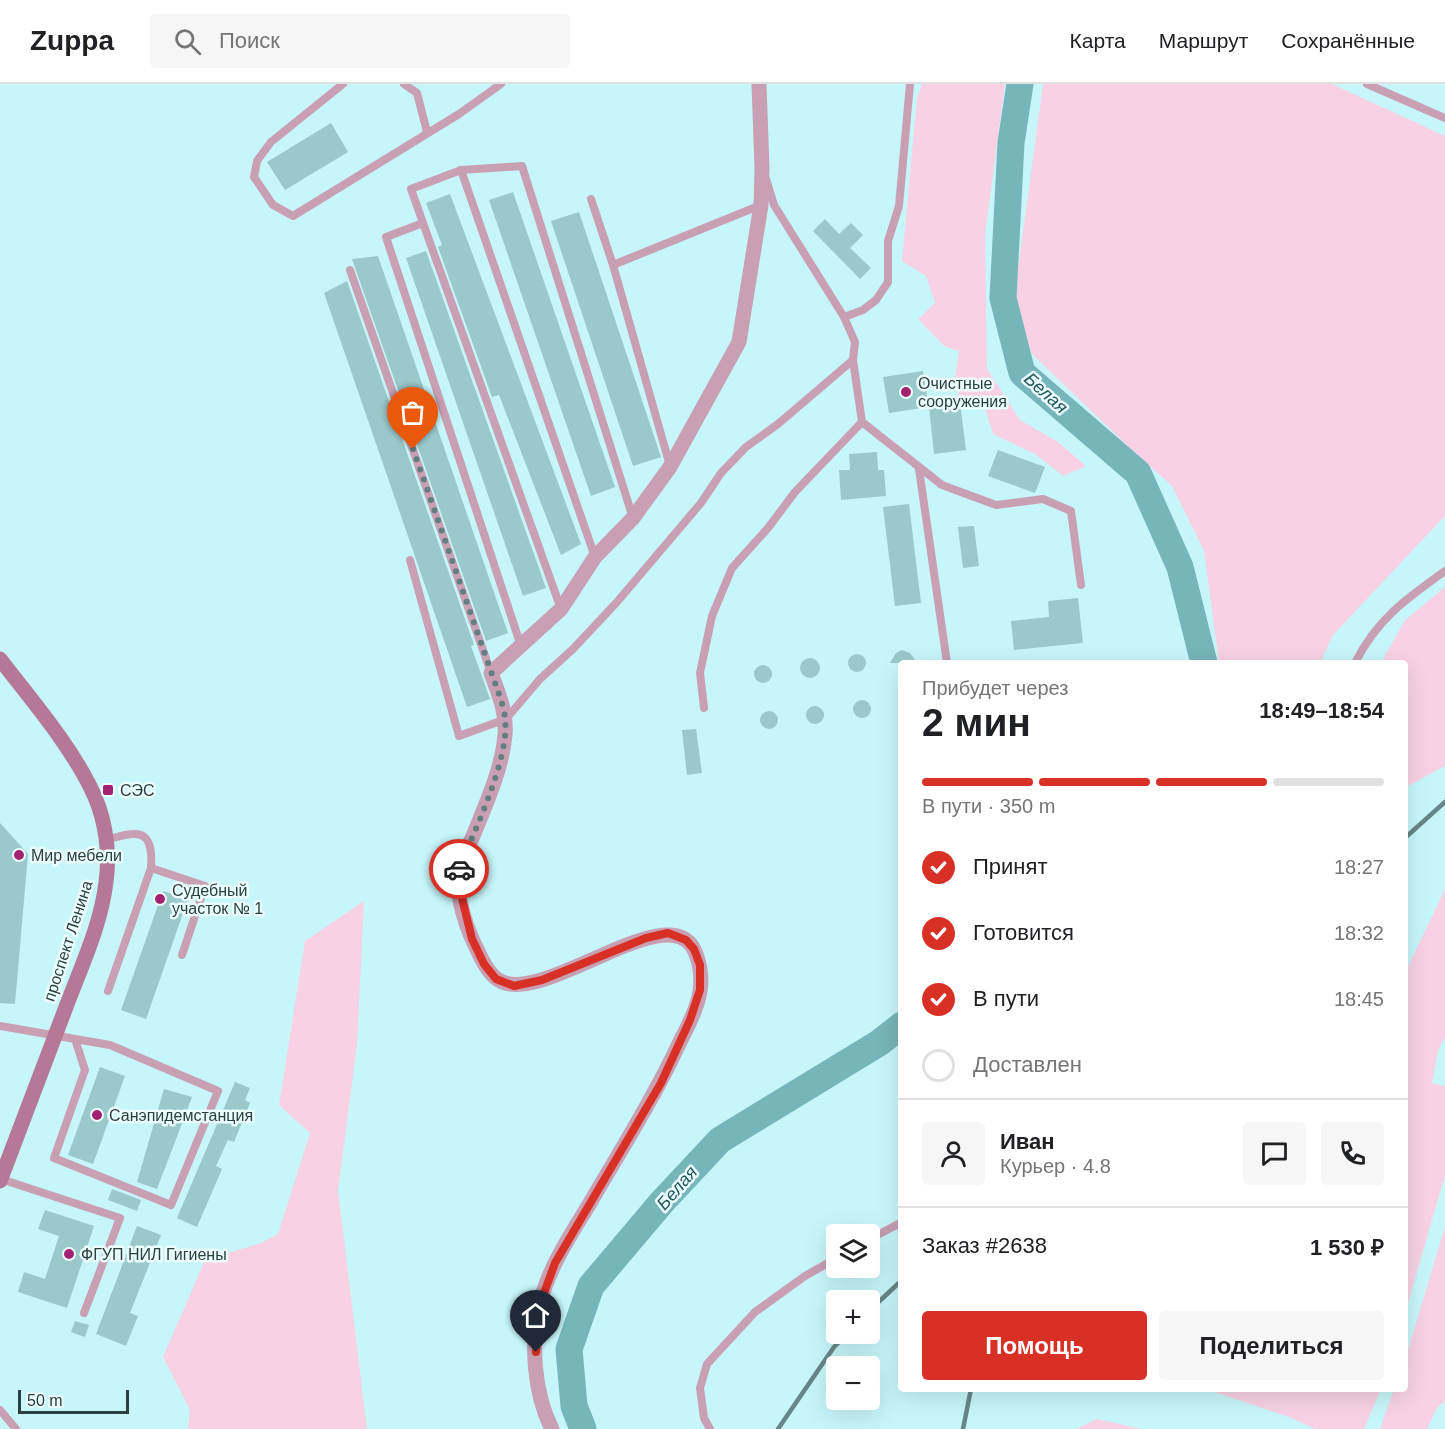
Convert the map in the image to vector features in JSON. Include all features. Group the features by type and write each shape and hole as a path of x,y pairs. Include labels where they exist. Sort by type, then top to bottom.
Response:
{"main road":[{"name":"проспект Ленина","path":"0,659 66,748 84,777 95,798 106,840 106,883 100,909 0,1180"}],"street":[{"path":"552,1429 537,1380 536,1335 540,1304 555,1263 661,1083 690,1020 700,990 700,965 694,949 686,940 668,933 646,938 542,980 514,986 496,979 484,964 472,939 459,886 459,870 491,791 505,736 506,719 491,673 561,609 595,557 633,518 670,467 739,342 761,205 759,84"}],"lane":[{"path":"343,84 271,142 257,161 254,177 273,206 293,216 459,114 501,84"},
{"path":"404,84 417,93 427,132"},
{"path":"844,317 863,310 876,300 888,282 888,241 899,206 910,84"},
{"path":"1367,84 1445,118"},
{"path":"561,609 411,189 461,170 522,166 633,518"},
{"path":"762,168 774,205 844,317 855,342 853,360 862,422 942,485 996,505 1043,499 1071,511 1081,585"},
{"path":"461,170 595,557"},
{"path":"591,199 613,265 670,467"},
{"path":"613,265 761,205"},
{"path":"423,223 386,237 521,647"},
{"path":"350,270 491,673"},
{"path":"410,560 459,736 506,719 540,679 573,650 617,602 701,503 722,473 746,447 778,424 853,360"},
{"path":"704,708 700,673 712,616 732,568 768,528 795,492 862,422"},
{"path":"919,469 947,660"},
{"path":"1357,660 1365,645 1394,608 1445,571"},
{"path":"106,840 134,832 149,842 152,852 151,868 108,991"},
{"path":"151,868 205,886 182,955"},
{"path":"0,1026 110,1045 218,1091 171,1205 54,1158 86,1070 75,1039"},
{"path":"0,1180 120,1218 84,1313"},
{"path":"880,1234 898,1224"},
{"path":"710,1429 704,1418 700,1388 707,1364 754,1312 826,1264"},
{"path":"0,1410 16,1429"}],"shaded area":[{"path":"922,84 1005,84 985,236 987,369 1020,420 1058,442 1086,466 1063,476 1035,454 993,434 984,405 960,403 955,377 959,351 944,346 918,319 935,303 926,276 902,261 917,98"},
{"path":"1043,84 1332,84 1445,136 1445,516 1333,635 1321,660 1219,660 1204,551 1172,486 1031,353 1014,298"},
{"path":"1445,587 1445,766 1408,786 1408,660 1383,660 1405,620"},
{"path":"1445,889 1445,1037 1438,1051 1432,1083 1445,1086 1445,1175 1408,1303 1408,967"},
{"path":"364,901 357,1045 338,1190 367,1429 188,1429 190,1410 163,1357 205,1260 261,1243 278,1234 310,1133 279,1105 305,941"},
{"path":"1445,1226 1445,1401 1437,1408 1427,1429 1380,1429 1393,1392 1408,1392 1408,1350"},
{"path":"1214,1392 1380,1392 1364,1429 1315,1429 1289,1417"},
{"path":"1097,1419 1142,1429 1076,1429"}],"building":[{"path":"331,123 348,152 285,190 267,162"},
{"path":"513,192 615,487 591,496 489,200"},
{"path":"450,194 581,544 561,555 499,395 492,397 438,247 442,245 426,203"},
{"path":"579,212 661,457 633,466 551,221"},
{"path":"825,219 839,234 851,223 863,235 850,248 871,268 860,279 813,231"},
{"path":"426,251 546,588 523,596 406,258"},
{"path":"378,256 508,633 486,641 352,259"},
{"path":"347,281 474,645 471,646 490,699 467,707 324,293"},
{"name":"Очистные сооружения","path":"923,371 929,407 889,413 883,377"},
{"path":"960,403 966,450 934,454 929,407"},
{"path":"998,450 1045,467 1035,493 988,476"},
{"path":"877,452 878,470 884,470 886,496 841,500 839,470 850,470 849,454"},
{"path":"909,504 921,603 895,606 883,507"},
{"path":"974,526 979,566 963,568 958,527"},
{"path":"1078,598 1083,643 1014,650 1011,621 1049,617 1048,601"},
{"path":"902,650 910,653 915,660 898,660 898,663 890,663 896,653"},
{"path":"857,654 863,657 866,663 863,669 857,672 851,669 848,663 851,657"},
{"path":"810,658 817,661 820,668 817,675 810,678 803,675 800,668 803,661"},
{"path":"763,665 769,668 772,674 769,680 763,683 757,680 754,674 757,668"},
{"path":"862,700 868,703 871,709 868,715 862,718 856,715 853,709 856,703"},
{"path":"815,706 821,709 824,715 821,721 815,724 809,721 806,715 809,709"},
{"path":"769,711 775,714 778,720 775,726 769,729 763,726 760,720 763,714"},
{"path":"696,729 702,773 687,775 682,730"},
{"path":"0,823 28,854 15,1004 0,1003"},
{"path":"163,891 188,899 146,1019 121,1010"},
{"name":"Санэпидемстанция","path":"100,1067 125,1076 93,1164 68,1155"},
{"path":"235,1082 250,1088 245,1100 250,1103 234,1142 228,1140 216,1166 222,1169 197,1227 177,1218"},
{"path":"164,1089 192,1097 157,1189 137,1182"},
{"path":"112,1189 141,1200 137,1211 108,1200"},
{"name":"ФГУП НИЛ Гигиены","path":"45,1210 94,1226 67,1308 18,1292 24,1272 45,1279 59,1236 38,1229"},
{"path":"137,1226 161,1235 130,1313 138,1316 126,1346 96,1334"},
{"path":"75,1321 89,1325 85,1337 71,1332"}],"waterway":[{"name":"Белая","path":"1020,84 1011,143 1003,298 1022,373 1138,473 1180,567 1203,660"},
{"name":"Белая","path":"583,1429 574,1406 569,1349 591,1286 662,1202 720,1140 879,1043 898,1028"}],"railway":[{"path":"1408,835 1445,802"},
{"path":"880,1301 898,1284"},
{"path":"778,1429 837,1344"},
{"path":"963,1429 970,1392"}],"way so far":[{"path":"413,449 506,719 505,736 491,791 459,869"}],"place":[{"name":"Очистные сооружения","path":"906,392"},
{"name":"СЭС","path":"108,790"},
{"name":"Мир мебели","path":"19,855"},
{"name":"Судебный участок № 1","path":"160,899"},
{"name":"Санэпидемстанция","path":"97,1115"},
{"name":"ФГУП НИЛ Гигиены","path":"69,1254"}],"route":[{"path":"459,869 459,886 472,939 484,964 496,979 514,986 542,980 646,938 668,933 686,940 694,949 700,965 700,990 690,1020 661,1083 555,1263 540,1304 536,1352"}]}
